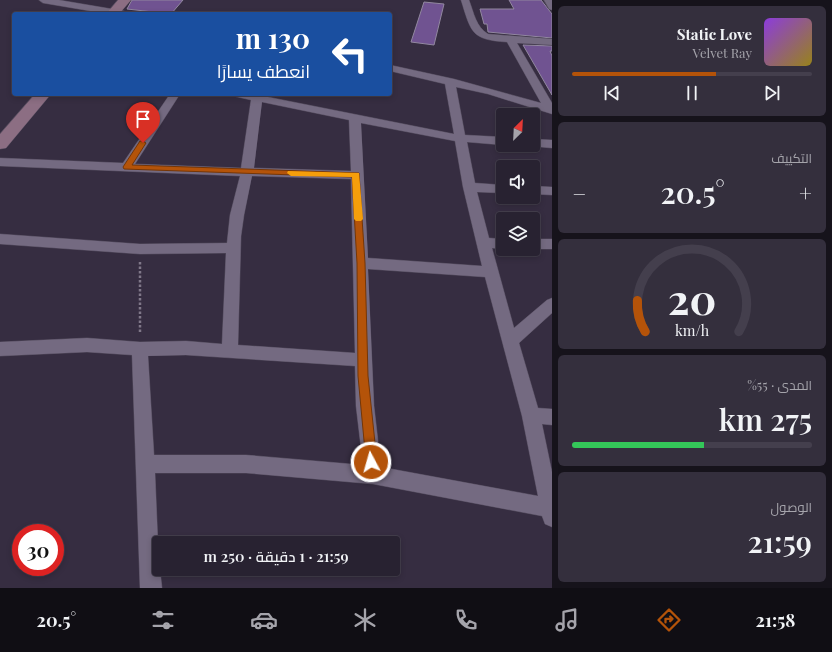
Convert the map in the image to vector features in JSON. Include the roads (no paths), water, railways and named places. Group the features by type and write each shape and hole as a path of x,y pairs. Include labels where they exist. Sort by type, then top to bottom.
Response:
{"street":[{"path":"43,0 111,12"},
{"path":"118,12 125,0"},
{"path":"465,0 476,29 480,34 486,37 552,42"},
{"path":"548,0 552,6"},
{"path":"510,39 529,76 552,110"},
{"path":"392,68 450,81 552,110"},
{"path":"145,464 246,464 373,475 551,512 531,416 469,187 450,81"},
{"path":"0,144 41,96"},
{"path":"127,167 174,96"},
{"path":"247,96 460,139 496,141"},
{"path":"230,351 234,248 237,215 246,172 257,98"},
{"path":"355,119 365,406 373,475"},
{"path":"540,143 552,144"},
{"path":"0,162 356,175"},
{"path":"469,187 496,189"},
{"path":"540,190 552,191"},
{"path":"0,242 140,249 234,248"},
{"path":"483,243 496,244"},
{"path":"540,244 552,244"},
{"path":"361,263 491,272"},
{"path":"511,340 552,304"},
{"path":"0,349 87,346 140,349 186,348 363,360"},
{"path":"140,349 151,588"},
{"path":"531,416 552,417"}]}
